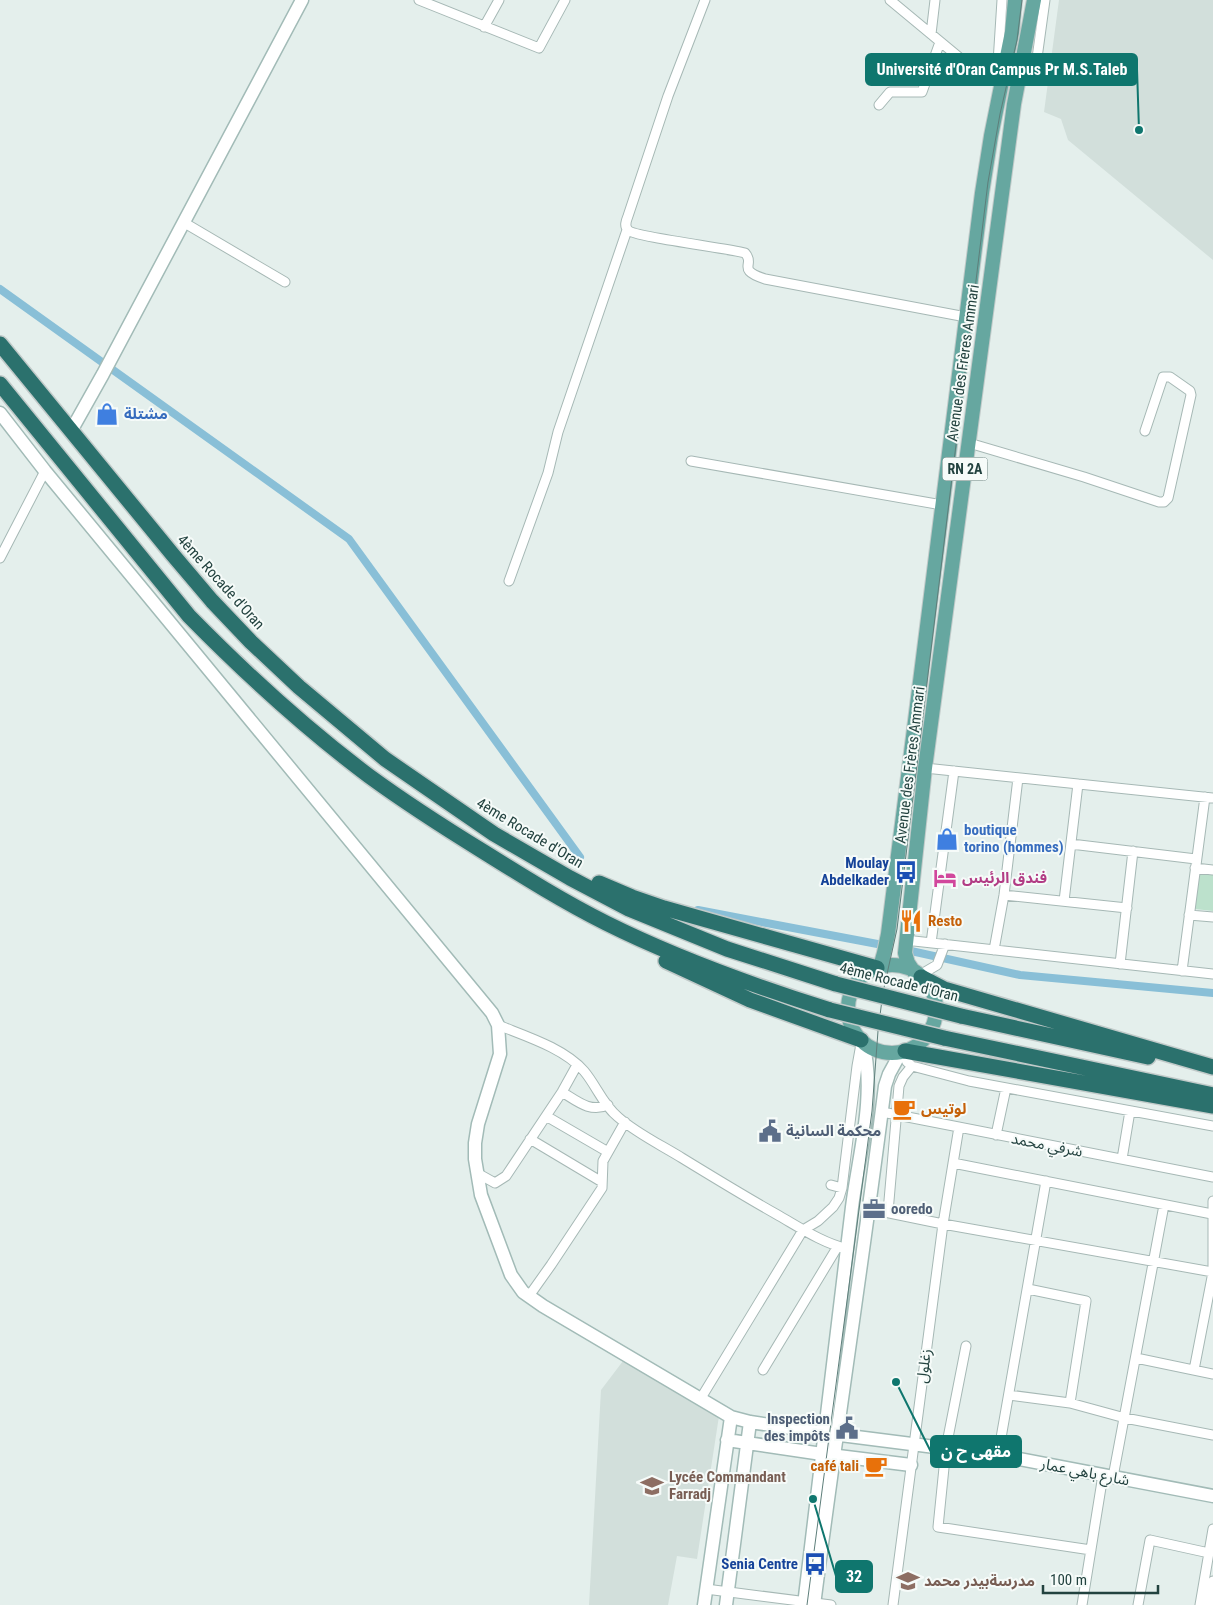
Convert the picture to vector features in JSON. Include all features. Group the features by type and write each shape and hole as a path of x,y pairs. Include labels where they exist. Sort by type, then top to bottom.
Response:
{"highway":[{"name":"4ème Rocade d'Oran","path":"0,344 173,556 212,601 258,648 299,687 385,759 494,834 570,878 629,909 727,949 836,984 961,1016 1213,1069"},
{"path":"0,384 190,616 255,680 323,740 370,777 449,830 630,943 750,1000 862,1041"},
{"path":"494,834 632,897 699,919 878,968"},
{"path":"531,882 606,923 663,949 736,979 830,1010 944,1038 1213,1095"},
{"path":"918,974 944,989 1213,1069"},
{"path":"903,1052 1213,1106"}],"main road":[{"path":"71,431 302,0"},
{"name":"Avenue des Frères Ammari","path":"878,968 884,953 888,934 988,155 1000,95 1000,78 1012,32 1015,0"},
{"name":"Avenue des Frères Ammari","path":"905,946 925,768 1014,104 1034,0"},
{"path":"0,413 45,471 492,1013 498,1024"},
{"path":"809,1604 831,1433 870,1209 887,1079 903,1052 922,1041 933,1024 936,1014 933,993 928,984 908,963 905,946"},
{"path":"831,1433 843,1248 869,1095 868,1068 862,1041 854,1030 849,1018 850,1000 857,982 866,974 878,968 894,965 918,974"},
{"name":"شارع باهي عمار","path":"498,1024 500,1054 478,1124 475,1143 477,1173 481,1195 511,1275 523,1292 543,1306 731,1417 750,1422 998,1455 1213,1496"},
{"path":"862,1041 881,1051 903,1052"},
{"path":"704,1605 731,1417"},
{"path":"726,1605 750,1422"},
{"path":"727,1440 828,1455 911,1464"}],"street":[{"path":"419,0 432,2 484,26 539,48 565,0"},
{"path":"484,26 499,0"},
{"path":"509,581 548,473 558,432 627,230 628,216 659,121 705,0"},
{"path":"890,0 984,78 1000,95"},
{"path":"931,34 936,0"},
{"path":"1000,78 1002,0"},
{"path":"984,78 1020,77 1029,69 1037,58 1045,0"},
{"path":"878,105 890,92 922,92 940,42"},
{"path":"183,222 285,282"},
{"path":"627,230 638,236 693,243 744,253 748,258 747,268 749,272 752,275 765,279 966,317"},
{"path":"969,443 1164,502 1168,498 1191,395 1190,391 1170,377 1163,377 1146,431"},
{"path":"691,461 942,505"},
{"path":"0,558 45,471"},
{"path":"925,768 1209,798 1196,864 1182,971"},
{"path":"931,943 954,771"},
{"path":"994,950 1004,895 1018,778"},
{"path":"1064,901 1078,784"},
{"path":"1071,844 1134,852 1196,864 1213,870"},
{"path":"1120,964 1134,852"},
{"path":"1004,895 1127,908"},
{"path":"1189,915 1213,917"},
{"path":"905,946 931,943 942,953 994,950 1213,974"},
{"path":"918,974 933,968 942,953"},
{"path":"498,1024 543,1043 577,1065 584,1071 617,1117 803,1230 843,1248 763,1370"},
{"path":"701,1398 803,1230 818,1221 834,1207 839,1198 842,1188 857,1066 862,1041"},
{"path":"903,1052 907,1062 912,1066 970,1081 1213,1126"},
{"path":"481,1195 506,1176 562,1092 577,1065"},
{"path":"888,1212 900,1082 912,1066"},
{"path":"996,1135 1006,1088"},
{"path":"562,1092 592,1108 608,1105"},
{"path":"1122,1159 1130,1111"},
{"name":"شرفي محمد","path":"882,1112 1213,1177"},
{"path":"546,1116 608,1152"},
{"path":"529,1296 602,1188 603,1162 625,1122"},
{"name":"زغلول","path":"893,1605 943,1224 958,1127"},
{"path":"530,1139 602,1182"},
{"path":"953,1163 1212,1214"},
{"path":"477,1173 495,1183"},
{"path":"998,1455 1046,1181"},
{"path":"831,1184 842,1188"},
{"path":"1194,1370 1213,1272 1213,1201"},
{"path":"1082,1605 1091,1550 1108,1476 1125,1418 1164,1205"},
{"path":"870,1209 943,1224 1213,1272"},
{"path":"1028,1289 1086,1301 1070,1403"},
{"path":"966,1346 946,1448 938,1527 1091,1550"},
{"path":"1136,1358 1213,1374"},
{"path":"1009,1395 1070,1403 1125,1418 1213,1435"},
{"path":"1200,1605 1213,1530"},
{"path":"1138,1605 1150,1540 1209,1553"},
{"path":"1209,1605 1213,1581"},
{"path":"706,1589 809,1604 831,1605"}],"shaded area":[{"path":"1059,0 1213,0 1213,260 1068,140 1061,119 1044,112"},
{"name":"Lycée Commandant Farradj","path":"623,1361 719,1416 697,1559 677,1556 668,1605 589,1605 601,1390"}],"green space":[{"path":"1199,872 1213,874 1213,911 1195,909"}],"waterway":[{"path":"0,289 349,539 580,857"},
{"path":"698,910 888,946"},
{"path":"902,949 1020,975 1213,993"}],"tram line":[{"path":"807,1605 872,1111 883,992 897,929 988,182 1000,114 1017,40 1022,0"}],"place":[{"name":"Université d'Oran Campus Pr M.S.Taleb","path":"1139,130"},
{"name":"مشتلة","path":"107,414"},
{"name":"boutique torino (hommes)","path":"947,839"},
{"name":"Moulay Abdelkader","path":"906,872"},
{"name":"فندق الرئيس","path":"945,878"},
{"name":"Resto","path":"911,921"},
{"name":"لوتيس","path":"904,1109"},
{"name":"محكمة السانية","path":"770,1131"},
{"name":"ooredo","path":"874,1209"},
{"name":"مقهى ح ن","path":"896,1382"},
{"name":"Inspection des impôts","path":"847,1428"},
{"name":"café tali","path":"876,1466"},
{"name":"Lycée Commandant Farradj","path":"652,1486"},
{"name":"32","path":"813,1499"},
{"name":"Senia Centre","path":"815,1564"},
{"name":"مدرسةبيدر محمد","path":"908,1581"}]}
